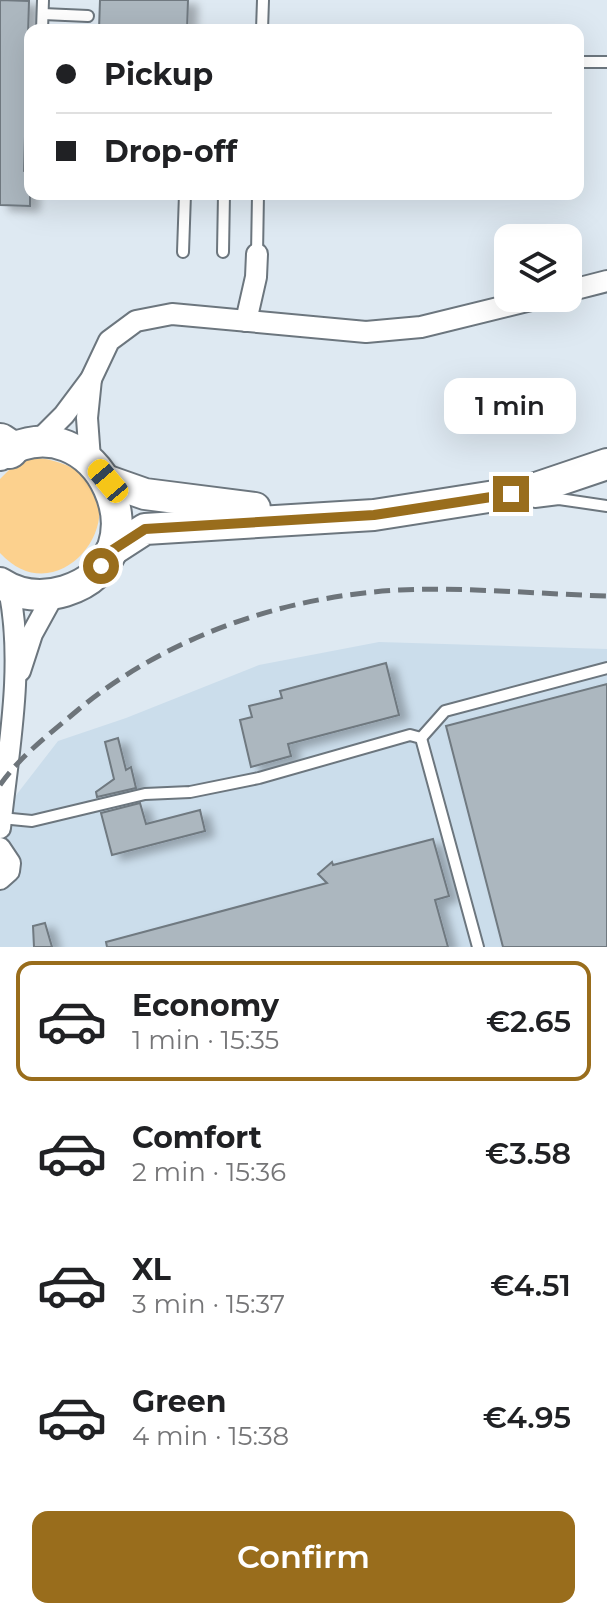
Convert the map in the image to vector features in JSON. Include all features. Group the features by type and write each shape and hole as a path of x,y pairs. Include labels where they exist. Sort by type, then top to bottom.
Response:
{"street":[{"path":"246,321 256,277 257,254"},
{"path":"582,287 607,281"},
{"path":"11,447 64,415 91,379 109,341 136,321 172,314 366,332 421,327 494,309"},
{"path":"91,379 87,418 99,470 117,515 111,551"},
{"path":"11,447 65,446 99,470 145,494 311,518"},
{"path":"5,586 24,594 54,594 88,579 111,551 145,529 374,515 527,491 607,464"},
{"path":"0,828 16,621 5,586"},
{"path":"8,701 32,634 54,594"},
{"path":"0,848 10,863 9,871 0,879"}],"lane":[{"path":"42,24 43,0"},
{"path":"262,24 263,0"},
{"path":"43,14 88,16"},
{"path":"584,62 607,62"},
{"path":"183,252 185,200"},
{"path":"223,252 224,200"},
{"path":"257,254 258,200"},
{"path":"494,497 531,502 559,499 607,506"},
{"path":"421,738 445,711 607,668"},
{"path":"1,818 32,821 145,794 190,792 259,778 410,735 421,738"},
{"path":"421,738 478,947"}],"shaded area":[{"path":"39,458 76,470 95,491 99,515 92,540 75,560 53,572 27,571 0,553 0,479 18,461"},
{"path":"379,642 607,649 607,947 0,947 0,816 58,741 126,718 259,665"}],"building":[{"path":"0,0 29,1 28,24 24,24 24,200 30,200 30,206 0,205"},
{"path":"100,0 188,0 187,24 99,24"},
{"path":"386,663 399,715 288,744 291,756 251,767 240,720 252,717 249,706 282,698 280,691"},
{"path":"607,684 607,947 503,947 446,726"},
{"path":"118,738 126,770 131,767 136,788 97,797 96,792 114,779 105,742"},
{"path":"140,803 146,824 200,810 205,831 112,855 101,813"},
{"path":"433,839 449,896 435,900 448,947 107,947 106,942 327,883 318,874 332,862 333,865"},
{"path":"45,923 52,947 34,947 33,926"}],"railway":[{"path":"0,785 37,745 114,683 189,641 271,611 314,601 400,590 607,596"}],"route":[{"path":"101,566 111,551 145,529 223,521 374,515 511,494"}]}
